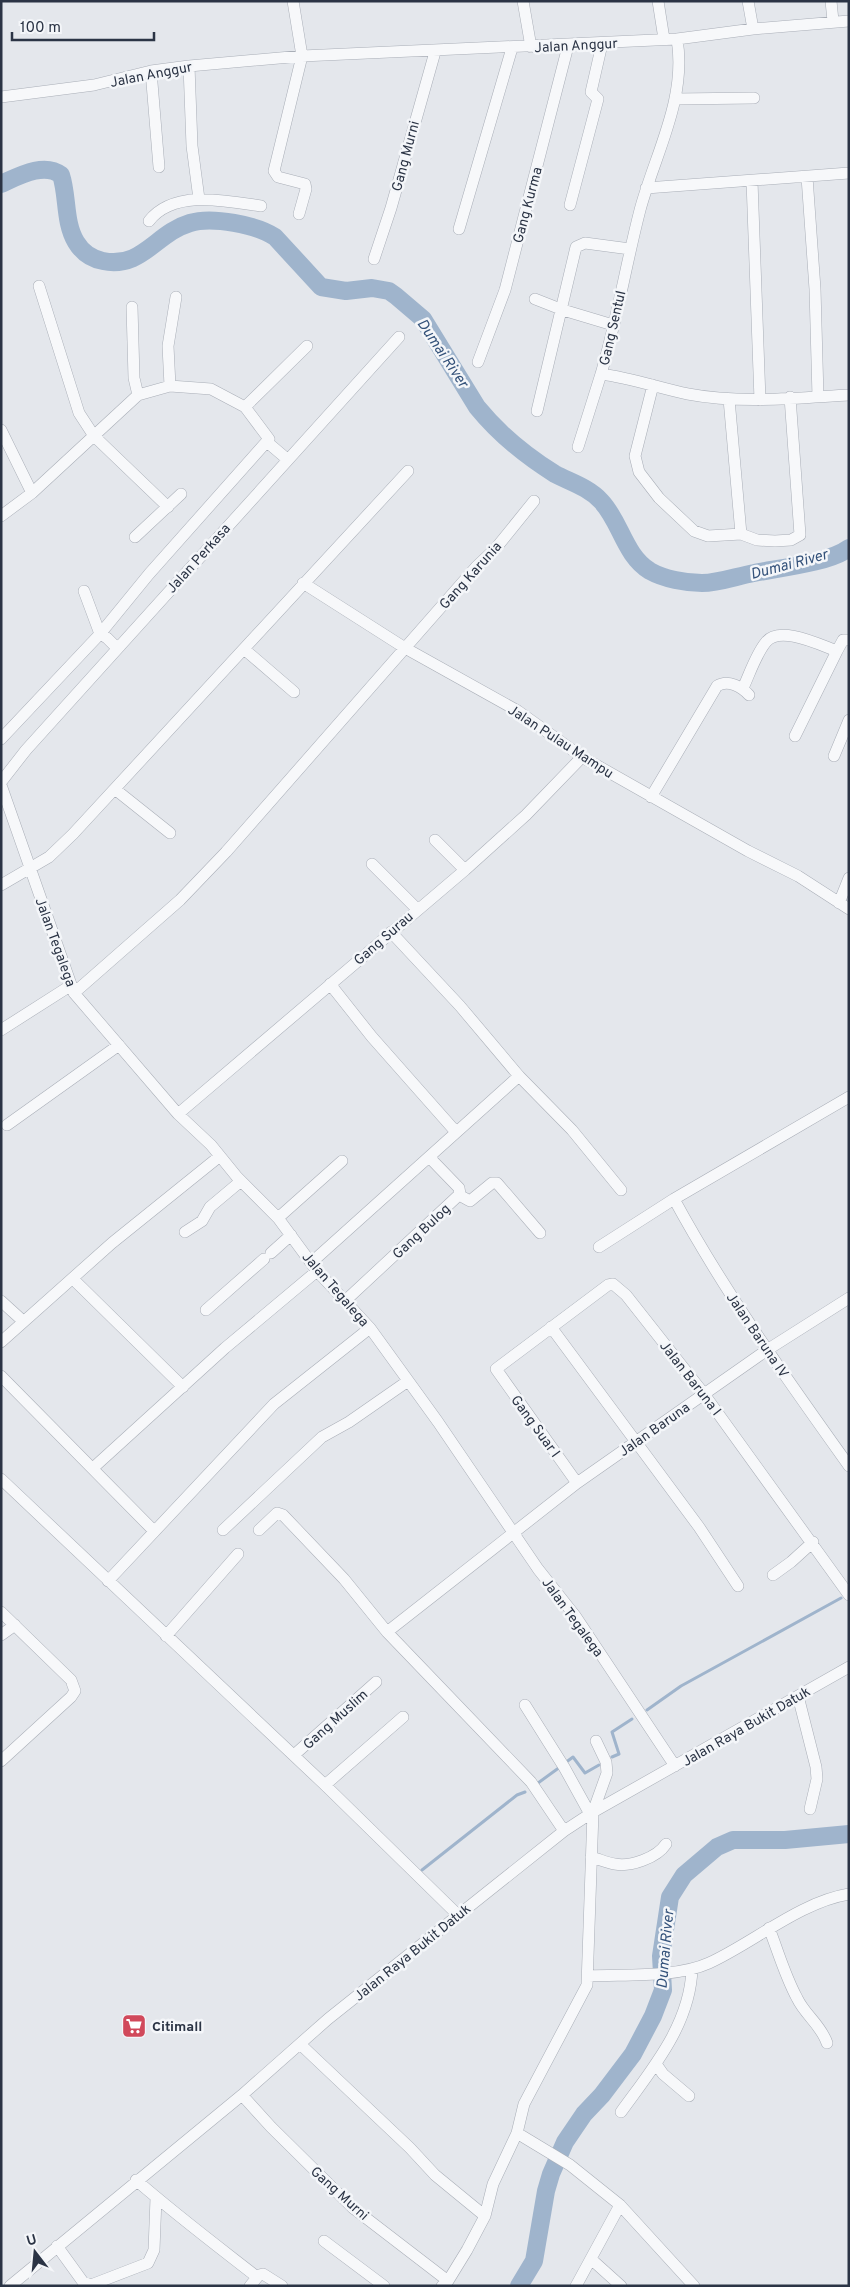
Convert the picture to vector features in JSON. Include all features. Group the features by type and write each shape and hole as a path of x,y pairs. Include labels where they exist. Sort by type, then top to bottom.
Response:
{"street":[{"path":"293,1 302,56 274,171 278,177 305,184 306,190 299,214"},
{"path":"523,1 531,47"},
{"path":"658,1 664,39"},
{"path":"748,1 753,29"},
{"path":"831,1 833,21"},
{"name":"Jalan Anggur","path":"1,97 94,85 151,71 189,66 302,56 568,46 677,39 753,29 849,21"},
{"name":"Gang Sentul","path":"677,39 679,72 676,99 646,188 630,249 602,374 688,394 729,399 760,400 849,395"},
{"path":"570,205 598,98 591,92 602,44"},
{"name":"Gang Kurma","path":"478,362 505,290 568,46"},
{"path":"459,229 512,48"},
{"name":"Gang Murni","path":"374,259 391,208 435,52"},
{"path":"189,66 192,146 199,200"},
{"path":"151,71 159,166"},
{"path":"676,99 754,98"},
{"path":"646,188 849,174"},
{"path":"807,177 815,289 818,397"},
{"path":"752,181 760,400"},
{"path":"149,221 155,213 163,209 199,200 212,199 261,206"},
{"path":"538,411 578,244 585,243 630,249"},
{"path":"38,286 68,384 79,413 94,436 168,507"},
{"path":"170,386 168,346 176,297"},
{"path":"535,299 563,310 613,325"},
{"path":"132,307 134,378 138,395"},
{"name":"Jalan Perkasa","path":"1,784 26,750 399,337"},
{"path":"245,407 306,346"},
{"path":"578,447 602,374"},
{"path":"653,385 635,456 639,472 659,498 694,531 708,536 741,534 763,541 791,540 800,535 790,397"},
{"path":"1,516 32,493 138,395 170,386 210,389 245,407 269,438 149,574 100,634 1,739"},
{"path":"729,399 741,534"},
{"path":"1,430 32,493"},
{"path":"267,442 287,459"},
{"path":"1,885 49,857 116,790 302,583 408,471"},
{"path":"136,537 182,494"},
{"name":"Gang Karunia","path":"1,1030 72,989 198,882 477,566 496,548 534,501"},
{"name":"Jalan Pulau Mampu","path":"302,583 404,648 518,711 582,757 748,851 798,876 844,906"},
{"path":"84,591 100,634 118,648"},
{"path":"651,797 714,689 720,684 725,683 746,692 765,644 780,634 793,636 837,651"},
{"path":"796,736 843,640 849,640"},
{"path":"244,649 294,692"},
{"path":"834,756 849,720"},
{"name":"Gang Surau","path":"178,1114 465,870 526,815 582,757"},
{"name":"Jalan Tegalega","path":"1,784 72,989 178,1114 278,1218 314,1267 370,1328 538,1569 571,1610 675,1766"},
{"path":"116,790 170,833"},
{"path":"435,840 465,870"},
{"path":"372,864 417,909"},
{"path":"844,906 849,878"},
{"path":"390,932 460,1006 519,1076 572,1130 621,1190"},
{"path":"330,984 372,1037 456,1132"},
{"path":"7,1125 118,1045"},
{"path":"93,1468 314,1267 456,1132 519,1076"},
{"path":"599,1247 674,1199 849,1097"},
{"path":"1,1342 154,1208 220,1156"},
{"name":"Gang Bulog","path":"345,1301 458,1195 459,1188 430,1157"},
{"path":"278,1218 342,1161"},
{"path":"185,1232 202,1221 210,1207 241,1181"},
{"path":"458,1195 470,1201 492,1183 497,1183 540,1233"},
{"name":"Jalan Baruna IV","path":"674,1199 703,1252 768,1350 849,1466"},
{"path":"206,1310 291,1235"},
{"path":"73,1279 183,1387"},
{"name":"Jalan Baruna I","path":"496,1369 608,1285 616,1285 704,1394 849,1594"},
{"name":"Jalan Baruna","path":"387,1632 577,1483 768,1350 849,1298"},
{"path":"1,1302 23,1321"},
{"path":"551,1327 699,1527 738,1586"},
{"path":"108,1581 274,1404 370,1328"},
{"name":"Gang Suar I","path":"496,1369 577,1483"},
{"path":"1,1376 154,1530"},
{"path":"224,1530 322,1437 349,1422 408,1380"},
{"path":"1,1479 294,1755 458,1915"},
{"path":"259,1530 278,1513 281,1513 339,1573 387,1632 531,1782 564,1831"},
{"path":"772,1575 791,1562 813,1542"},
{"path":"166,1636 238,1554"},
{"path":"1,1612 71,1680 75,1691 72,1697 1,1762"},
{"path":"1,1635 15,1624"},
{"name":"Jalan Raya Bukit Datuk","path":"10,2286 136,2180 242,2095 300,2044 564,1831 592,1813 849,1667"},
{"name":"Gang Muslim","path":"294,1755 376,1682"},
{"path":"798,1696 816,1767 817,1779 810,1809"},
{"path":"525,1705 592,1813"},
{"path":"325,1785 403,1717"},
{"path":"445,2283 485,2216 493,2184 517,2134 524,2104 584,1994 589,1976 587,1952 592,1813 607,1773 606,1762 596,1742"},
{"path":"591,1857 614,1864 628,1864 659,1853 666,1844"},
{"path":"589,1976 672,1972 692,1969 709,1963 769,1928 818,1904 849,1894"},
{"path":"769,1928 796,1997 803,2009 822,2030 827,2043"},
{"path":"621,2112 656,2064 679,2024 690,1989 692,1969"},
{"path":"300,2044 410,2148 435,2175 485,2216"},
{"path":"656,2064 663,2074 689,2096"},
{"name":"Gang Murni","path":"242,2095 271,2127 353,2208 445,2283"},
{"path":"517,2134 570,2165 620,2206 694,2286"},
{"path":"136,2180 254,2282 261,2274 267,2275 282,2286"},
{"path":"58,2246 83,2282 91,2285 144,2266 154,2250 156,2198"},
{"path":"576,2286 620,2206"},
{"path":"324,2241 384,2286"},
{"path":"591,2259 620,2286"}],"waterway":[{"name":"Dumai River","path":"1,184 23,174 39,170 54,171 61,175 72,234 78,246 84,252 99,260 117,262 128,260 139,255 178,228 190,223 222,221 246,225 275,237 321,287 346,291 372,288 389,291 423,319 485,417 513,444 534,460 555,474 585,488 596,496 608,509 634,556 641,564 656,574 689,582 715,582 829,558 849,548"},
{"path":"647,1710 681,1686 841,1598"},
{"path":"612,1757 619,1754 612,1732 632,1719"},
{"path":"565,1763 573,1757 585,1773 599,1765"},
{"path":"538,1783 560,1767"},
{"path":"422,1870 517,1795 525,1792"},
{"name":"Dumai River","path":"519,2286 534,2261 546,2191 565,2142 584,2114 602,2095 633,2054 653,2016 663,1990 661,1956 670,1897 684,1875 717,1847 733,1840 785,1840 849,1834"}],"place":[{"name":"Citimall","path":"134,2026"}]}
